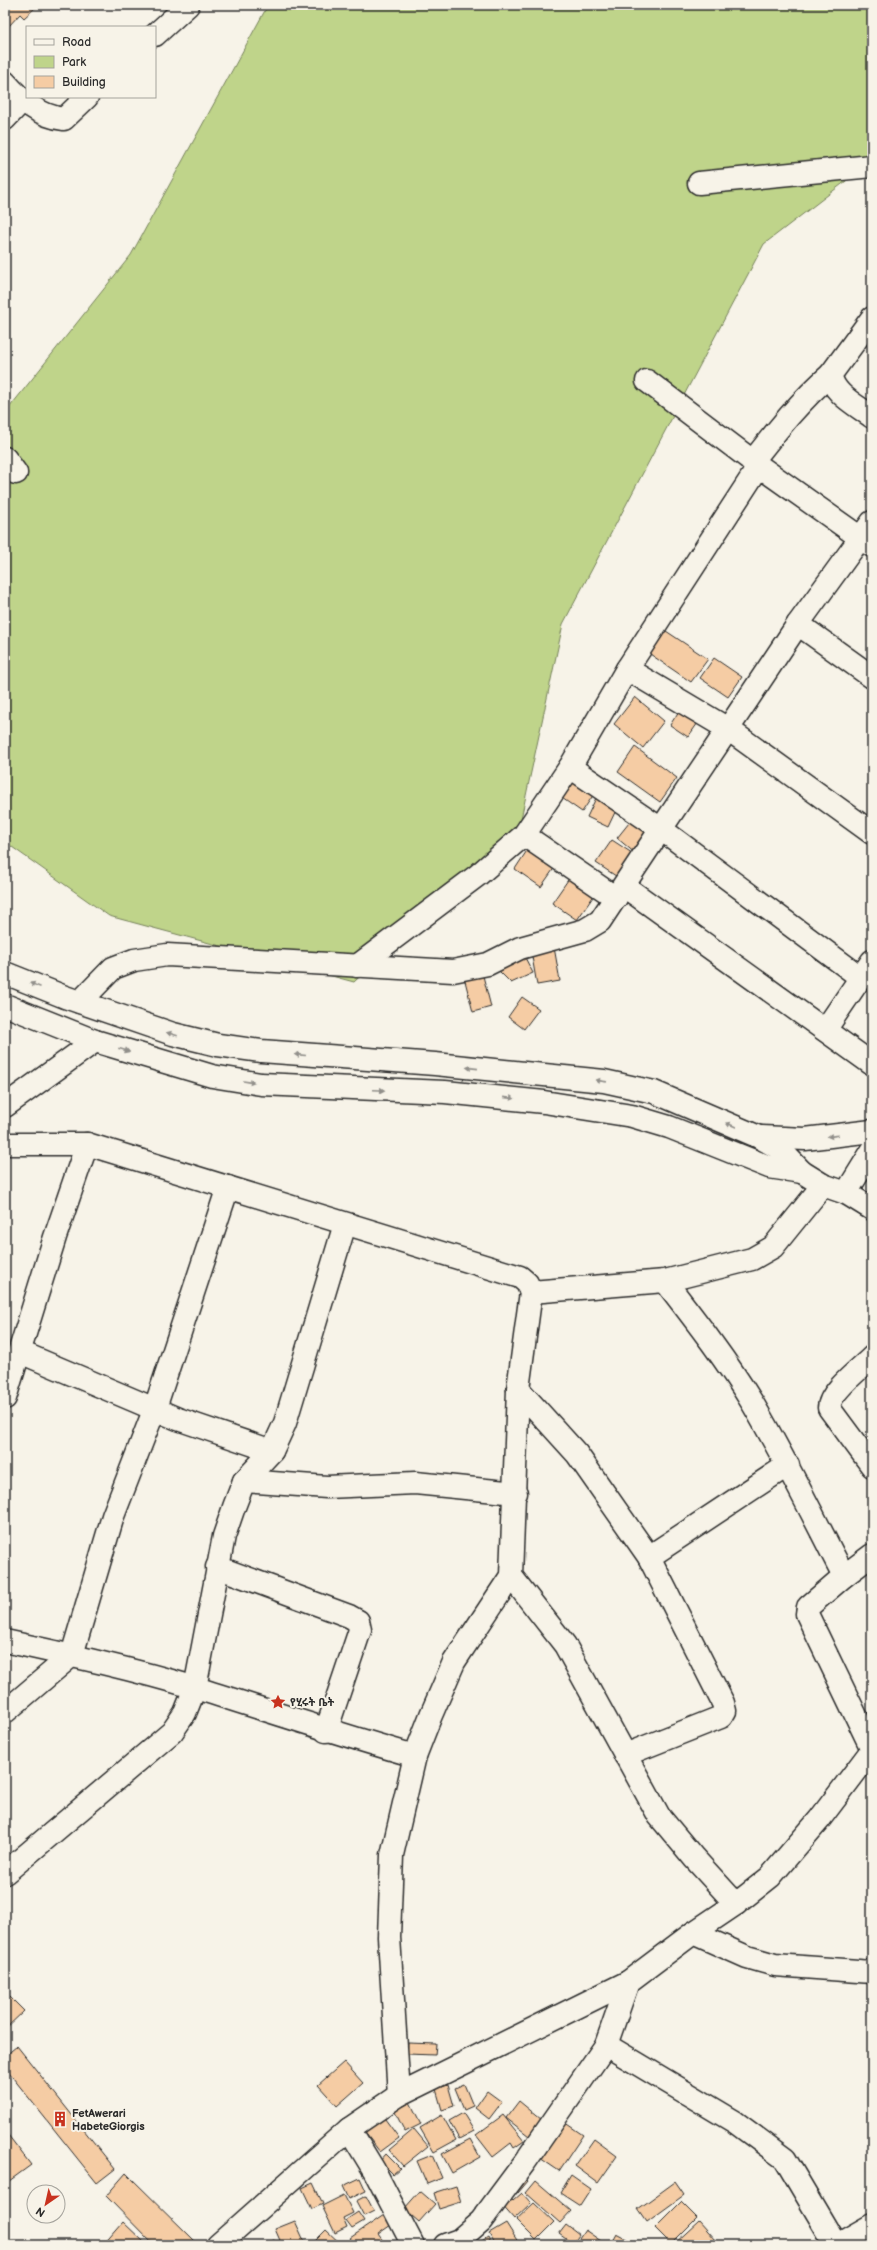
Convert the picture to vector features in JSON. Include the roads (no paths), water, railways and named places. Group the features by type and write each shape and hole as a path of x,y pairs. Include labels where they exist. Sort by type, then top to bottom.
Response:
{"street":[{"path":"156,34 188,5"},
{"path":"5,82 22,101 50,117 64,119 86,98"},
{"path":"5,119 22,101"},
{"path":"699,183 872,166"},
{"path":"357,966 478,875 524,835 570,767 627,669 783,421 806,396 831,374 872,318"},
{"path":"831,374 831,383 837,390 872,417"},
{"path":"72,1000 113,968 134,960 167,955 453,971 488,964 520,948 585,930 600,921 798,624 868,535 756,464 647,381"},
{"path":"798,624 872,677"},
{"path":"627,669 728,729 869,824"},
{"path":"570,767 866,969 824,1030"},
{"path":"524,835 620,892 872,1064"},
{"path":"5,973 72,1000 173,1034 218,1045 260,1052 435,1064 604,1081 654,1092 759,1137 779,1148 802,1172 823,1185 846,1193 872,1210"},
{"path":"5,1005 94,1041 212,1076 261,1084 445,1092 544,1102 632,1116 669,1127 769,1167 802,1172"},
{"path":"5,1106 94,1041"},
{"path":"333,1088 334,1057"},
{"path":"759,1137 805,1139 872,1131"},
{"path":"5,1144 87,1144 520,1277 527,1283 531,1292 518,1390 516,1493 511,1576 454,1662 415,1756 392,1855 389,1937 399,2095"},
{"path":"5,1398 55,1237 87,1144"},
{"path":"846,1193 872,1151"},
{"path":"531,1292 665,1281 752,1260 774,1247 823,1185"},
{"path":"5,1712 72,1655 113,1516 155,1408 228,1187"},
{"path":"5,1872 172,1732 185,1713 195,1688 224,1536 244,1481 272,1451 285,1423 345,1224"},
{"path":"665,1281 712,1343 752,1403 788,1465 844,1576"},
{"path":"20,1352 178,1419 272,1451"},
{"path":"872,1357 835,1394 829,1402 829,1408 872,1466"},
{"path":"518,1390 577,1454 649,1557 723,1703 725,1711 721,1717 625,1755"},
{"path":"649,1557 788,1465"},
{"path":"244,1481 327,1487 415,1483 516,1493"},
{"path":"218,2245 349,2129 399,2095 628,1982 693,1933 736,1904 770,1876 819,1820 872,1750 808,1619 808,1607 844,1576 872,1555"},
{"path":"218,1567 349,1616 358,1621 360,1630 326,1731"},
{"path":"511,1576 565,1645 659,1816 694,1858 736,1904"},
{"path":"5,1641 72,1655 195,1688 326,1731 415,1756"},
{"path":"693,1933 747,1957 775,1965 872,1972"},
{"path":"445,2245 459,2240 481,2222 525,2162 606,2045 628,1982"},
{"path":"606,2045 735,2122 785,2159 836,2245 872,2225"},
{"path":"349,2129 374,2170 413,2245"}],"place":[{"name":"የሂሩት ቤት","path":"278,1702"},
{"name":"FetAwerari HabeteGiorgis","path":"60,2119"}]}
